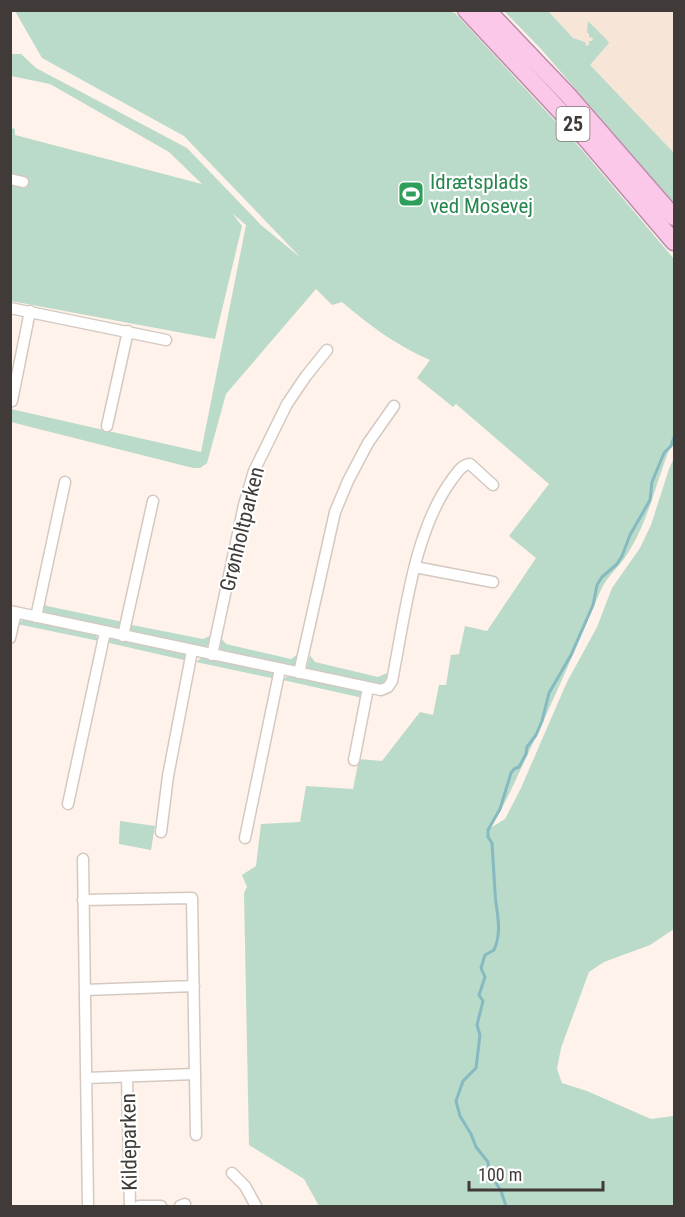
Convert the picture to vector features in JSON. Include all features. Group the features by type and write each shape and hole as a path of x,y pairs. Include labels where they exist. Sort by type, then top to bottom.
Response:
{"highway":[{"name":"25","path":"466,10 588,141 675,242"},
{"name":"25","path":"487,10 568,95 675,217"}],"street":[{"path":"10,179 23,182"},
{"path":"10,308 166,340"},
{"path":"12,401 30,311"},
{"path":"107,426 128,331"},
{"name":"Grønholtparken","path":"212,655 254,471 287,404 306,375 327,350"},
{"path":"299,673 335,512 368,443 394,406"},
{"path":"10,638 13,611 381,690 388,687 392,681 415,567 428,521 442,493 460,468 466,464 470,464 493,485"},
{"path":"36,617 65,482"},
{"path":"123,636 153,501"},
{"path":"415,567 493,582"},
{"path":"68,804 105,632"},
{"path":"165,825 168,776 192,651"},
{"path":"246,838 280,669"},
{"path":"354,760 368,688"},
{"name":"Kildeparken","path":"83,859 88,1206"},
{"path":"83,900 192,898 196,1135"},
{"path":"84,990 194,986"},
{"name":"Kildeparken","path":"86,1078 195,1074"},
{"name":"Kildeparken","path":"127,1077 130,1206"},
{"path":"232,1173 241,1189 256,1206"},
{"name":"Kildeparken","path":"139,1206 160,1206"}],"shaded area":[{"path":"537,11 674,11 674,153 589,65"}],"green space":[{"path":"15,11 447,11 455,13 582,150 674,259 674,438 638,535 603,586 513,786 487,830 505,819 521,788 567,682 597,627 612,588 640,548 651,525 674,458 674,929 650,945 604,962 589,972 561,1048 557,1069 562,1083 587,1091 651,1119 674,1116 674,1206 319,1206 304,1179 249,1145 244,893 247,887 242,875 256,866 261,824 300,822 306,786 353,789 359,759 382,761 420,712 433,715 439,685 446,685 451,655 459,654 465,626 487,631 536,558 509,536 549,484 456,404 453,407 417,378 430,360 384,334 342,302 332,305 316,289 226,394 207,463 200,468 11,422 11,409 201,452 246,225 232,213 242,226 215,339 11,301 11,128 15,129 15,135 202,184 169,152 50,84 11,76 10,54 21,54 36,68 187,148 261,225 301,258 184,136 42,58"},
{"path":"504,11 548,11 573,38 585,42 586,46 593,38 587,33 588,21 607,40 609,43 590,65 674,153 674,203 541,49"},
{"path":"43,602 47,606 123,622 117,630 45,615 41,608"},
{"path":"24,619 95,634 99,641 17,624"},
{"path":"132,625 203,639 212,635 210,644 203,649 132,633 130,627"},
{"path":"111,638 185,653 188,661 105,642"},
{"path":"221,638 226,644 291,659 298,654 300,655 298,663 292,667 222,652"},
{"path":"310,655 315,662 378,677 387,673 386,682 377,685 309,671 307,667"},
{"path":"202,657 272,671 276,679 196,662"},
{"path":"289,675 360,690 363,698 283,680"},
{"path":"120,821 155,826 151,850 119,844"}],"waterway":[{"path":"506,1206 501,1191 489,1172 488,1162 476,1147 460,1116 456,1101 463,1081 476,1068 480,1035 477,1025 483,1001 479,995 485,977 481,968 485,955 494,950 498,935 492,843 488,837 488,830 500,809 511,773 519,767 527,747 536,735 549,693 571,655 593,605 597,585 622,556 630,535 650,500 652,482 664,453 671,446 674,437"}],"place":[{"name":"Idrætsplads ved Mosevej","path":"411,194"}]}
